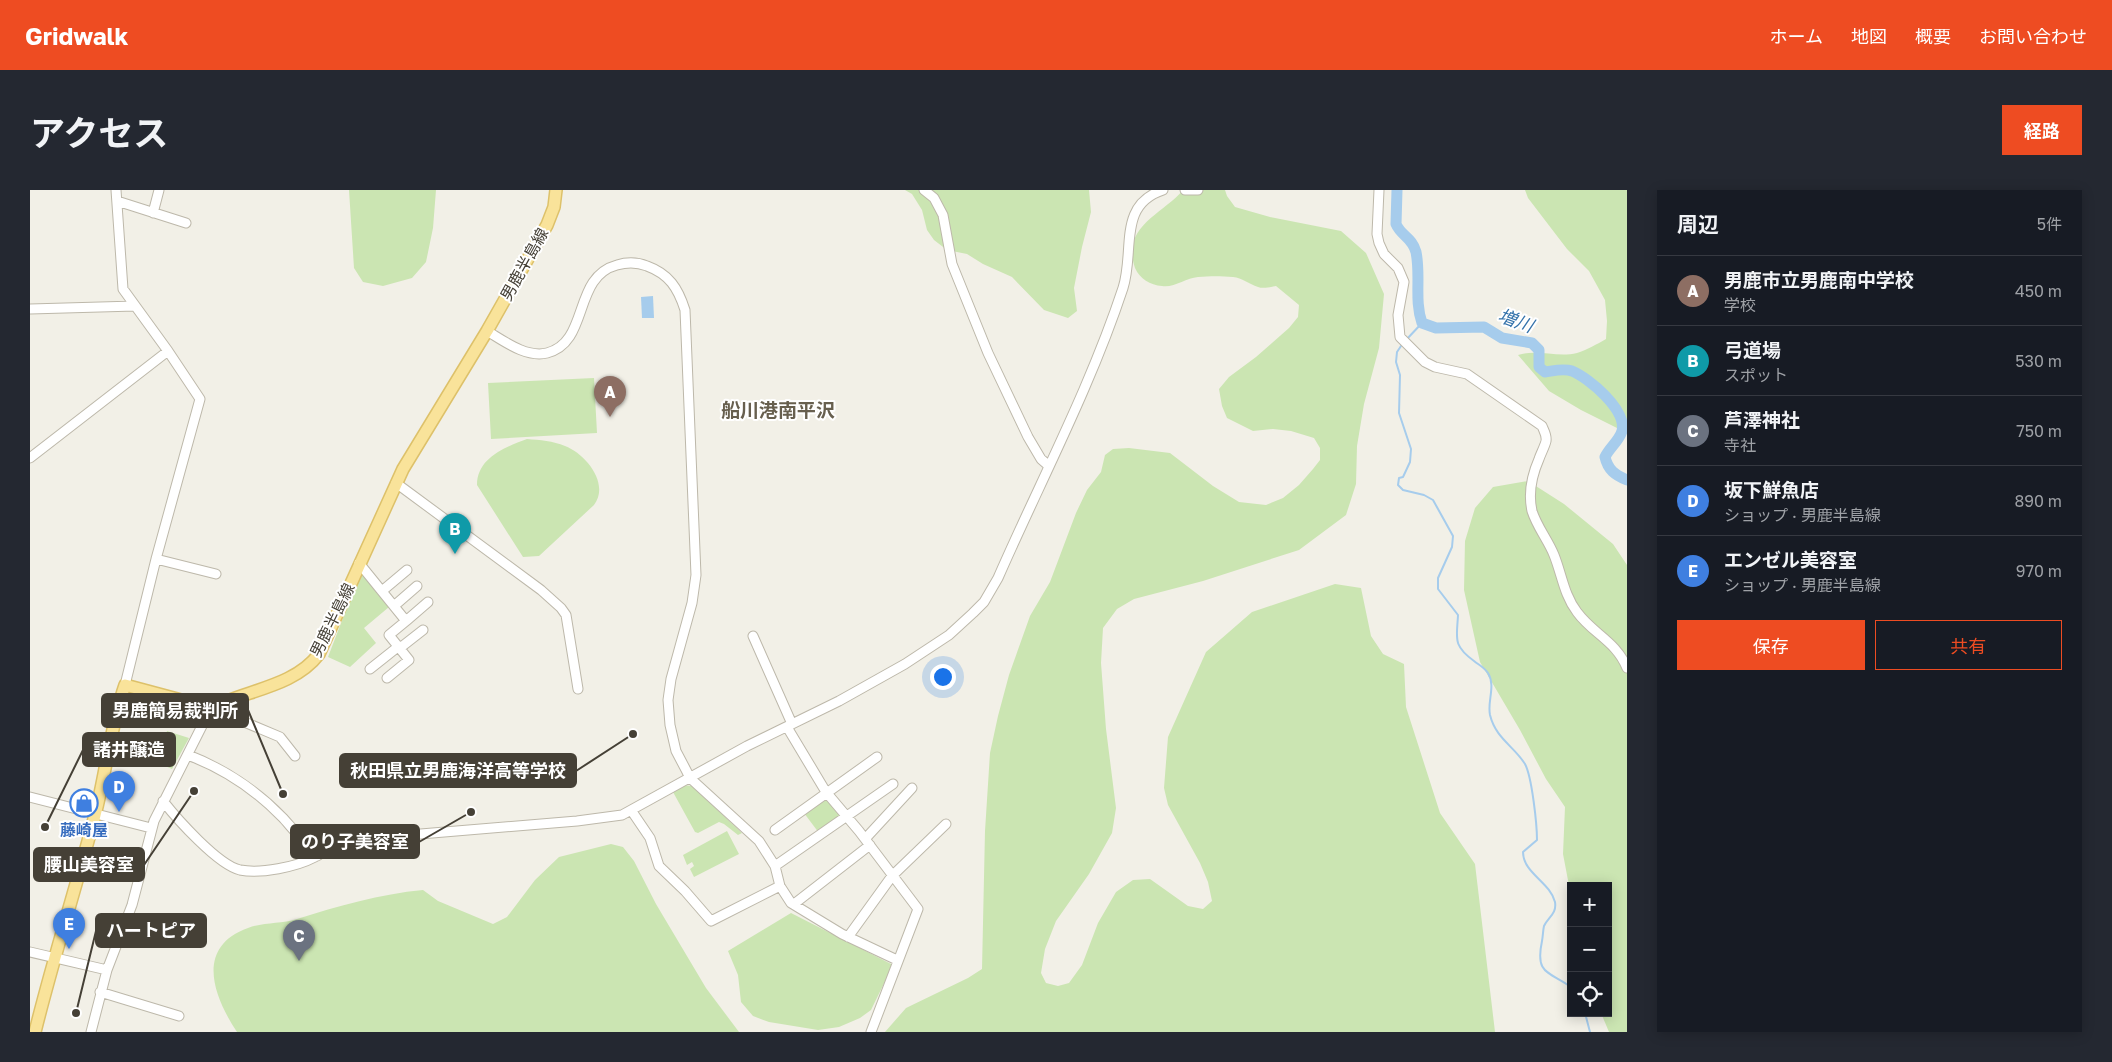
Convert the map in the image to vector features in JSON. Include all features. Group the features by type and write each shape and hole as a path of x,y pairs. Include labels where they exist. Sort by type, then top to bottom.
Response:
{"main road":[{"name":"男鹿半島線","path":"211,708 229,699 288,678 310,665 319,654 396,483 487,331 547,225 554,207 556,190"},
{"path":"34,1032 95,814 117,712 125,685 211,708"}],"street":[{"path":"116,190 123,289 200,399 156,559 125,685"},
{"path":"153,213 159,190"},
{"path":"924,190 934,198 943,215 952,264 988,353 1028,437 1041,459 1049,466"},
{"path":"163,801 204,846 228,865 239,870 260,871 275,869 316,857 322,852 341,844 361,839 439,833 493,826 577,821 622,815 747,746 839,702 887,676 949,635 984,602 998,578 1106,336 1124,286 1128,268 1130,227 1134,214 1139,205 1149,196 1164,190"},
{"path":"1185,190 1198,190"},
{"path":"1379,190 1377,234 1379,243 1384,254 1398,268 1404,282 1398,314 1400,337 1425,362 1435,367 1467,374 1542,426 1546,441 1532,481 1530,495 1532,511 1538,527 1554,554 1563,587 1575,611 1618,650 1627,668"},
{"path":"117,201 186,223"},
{"path":"487,331 530,353 547,352 563,344 571,335 588,289 595,277 610,267 620,264 642,264 656,269 668,277 680,292 685,310 696,574 692,602 671,679 668,700 670,725 676,751 690,778 759,841 775,866 780,886 794,904 848,937 897,960"},
{"path":"30,309 135,306"},
{"path":"30,458 168,352"},
{"path":"396,483 541,590 561,608 566,615 578,689"},
{"path":"156,559 216,574"},
{"path":"359,563 406,621"},
{"path":"382,591 407,570"},
{"path":"394,606 417,586"},
{"path":"387,678 409,660 389,635 428,602"},
{"path":"370,669 423,630"},
{"path":"753,636 790,725 826,792 918,909 871,1032"},
{"path":"92,1032 100,992 132,906 151,828 211,708 280,737 295,756"},
{"path":"188,755 207,762 245,786 276,811 312,849 322,852"},
{"path":"775,830 877,757"},
{"path":"775,866 892,784"},
{"path":"794,904 867,842 912,788"},
{"path":"30,797 151,828"},
{"path":"631,810 650,838 659,866 685,891 711,921 780,886"},
{"path":"848,937 892,876 946,824"},
{"path":"30,952 107,970"},
{"path":"100,992 179,1016"}],"green space":[{"path":"349,190 436,190 433,228 426,262 412,278 383,286 363,282 354,268"},
{"path":"905,190 1089,190 1091,212 1074,288 1077,311 1068,318 1044,310 1012,277 983,264 967,254 947,250 934,240 927,230 922,210 912,194"},
{"path":"1183,190 1225,190 1235,207 1270,217 1341,231 1366,253 1384,294 1379,348 1364,404 1357,446 1356,484 1346,515 1299,550 1203,581 1134,599 1117,609 1103,628 1101,663 1106,729 1116,808 1112,833 1089,874 1056,921 1045,949 1041,973 1046,983 1058,986 1069,983 1082,965 1098,923 1116,892 1133,880 1150,879 1188,906 1203,909 1212,901 1208,882 1200,863 1168,805 1164,788 1168,737 1206,652 1252,612 1335,584 1361,588 1371,636 1383,654 1404,664 1406,707 1440,813 1475,864 1495,1032 885,1032 906,1008 968,978 982,969 985,831 990,753 998,716 1009,675 1030,616 1050,582 1076,513 1087,490 1101,472 1105,455 1113,449 1129,448 1170,453 1213,486 1239,502 1266,505 1283,498 1299,485 1320,460 1320,448 1314,438 1291,431 1273,429 1253,431 1227,418 1222,406 1219,389 1229,377 1256,357 1289,328 1298,317 1299,305 1276,286 1260,288 1236,278 1216,276 1194,278 1171,286 1162,286 1146,281 1135,268 1132,254 1138,231"},
{"path":"1525,190 1627,190 1627,433 1581,410 1549,391 1518,355 1533,353 1562,355 1581,352 1606,339 1607,321 1605,300 1589,271 1567,249 1528,198"},
{"path":"594,378 597,433 491,439 488,383"},
{"path":"527,439 556,443 573,450 588,463 597,479 599,488 598,497 594,505 539,556 523,557 477,485 478,476 487,461 502,450"},
{"path":"1528,481 1564,504 1613,544 1627,565 1627,1032 1609,1032 1603,1017 1612,1017 1612,882 1568,882 1563,854 1565,807 1546,779 1480,662 1464,590 1465,541 1475,508 1493,487"},
{"path":"361,571 389,607 364,628 376,643 350,667 328,657"},
{"path":"167,731 189,738 172,769 158,763"},
{"path":"682,785 692,786 742,833 738,835 719,822 698,833 695,832 673,792"},
{"path":"826,795 843,817 819,833 804,813"},
{"path":"727,831 739,854 694,877 690,869 694,866 692,862 687,865 683,855"},
{"path":"611,844 623,847 634,861 656,904 706,988 739,1032 237,1032 221,1003 214,974 215,960 221,947 231,936 248,928 291,921 375,898 423,890 438,901 493,924 507,917 535,880 559,857"},
{"path":"791,913 893,965 871,1010 860,1018 839,1027 818,1030 769,1022 753,1016 741,1002 738,975 728,951"}],"water":[{"path":"653,296 654,318 642,318 641,297"}],"waterway":[{"name":"増川","path":"1397,190 1396,224 1412,243 1416,252 1418,306 1422,323 1436,328 1484,327 1502,338 1532,343 1539,350 1539,367 1545,372 1569,370 1588,380 1605,396 1619,414 1622,431 1605,457 1613,472 1627,480"},
{"path":"1406,340 1422,323"},
{"path":"1403,343 1397,352 1396,362 1400,375 1399,413 1411,449 1410,462 1403,477 1399,478 1398,485 1403,490 1424,495 1433,500 1453,536 1452,547 1438,578 1438,589 1458,615 1457,641 1459,645 1467,655 1488,673 1491,683 1489,710 1496,730 1521,758 1528,770 1534,801 1537,840 1523,852 1524,859 1527,866 1548,889 1555,902 1555,910 1544,926 1540,960 1545,970 1567,985"},
{"path":"1586,1017 1590,1032"}],"place":[{"name":"男鹿市立男鹿南中学校","path":"610,417"},
{"name":"弓道場","path":"455,554"},
{"name":"秋田県立男鹿海洋高等学校","path":"633,734"},
{"name":"腰山美容室","path":"194,791"},
{"name":"男鹿簡易裁判所","path":"283,794"},
{"name":"藤崎屋","path":"84,803"},
{"name":"坂下鮮魚店","path":"119,812"},
{"name":"のり子美容室","path":"471,812"},
{"name":"諸井醸造","path":"45,827"},
{"name":"エンゼル美容室","path":"69,949"},
{"name":"芦澤神社","path":"299,961"},
{"name":"ハートピア","path":"76,1013"}],"district":[{"name":"船川港南平沢","path":"778,409"}]}
